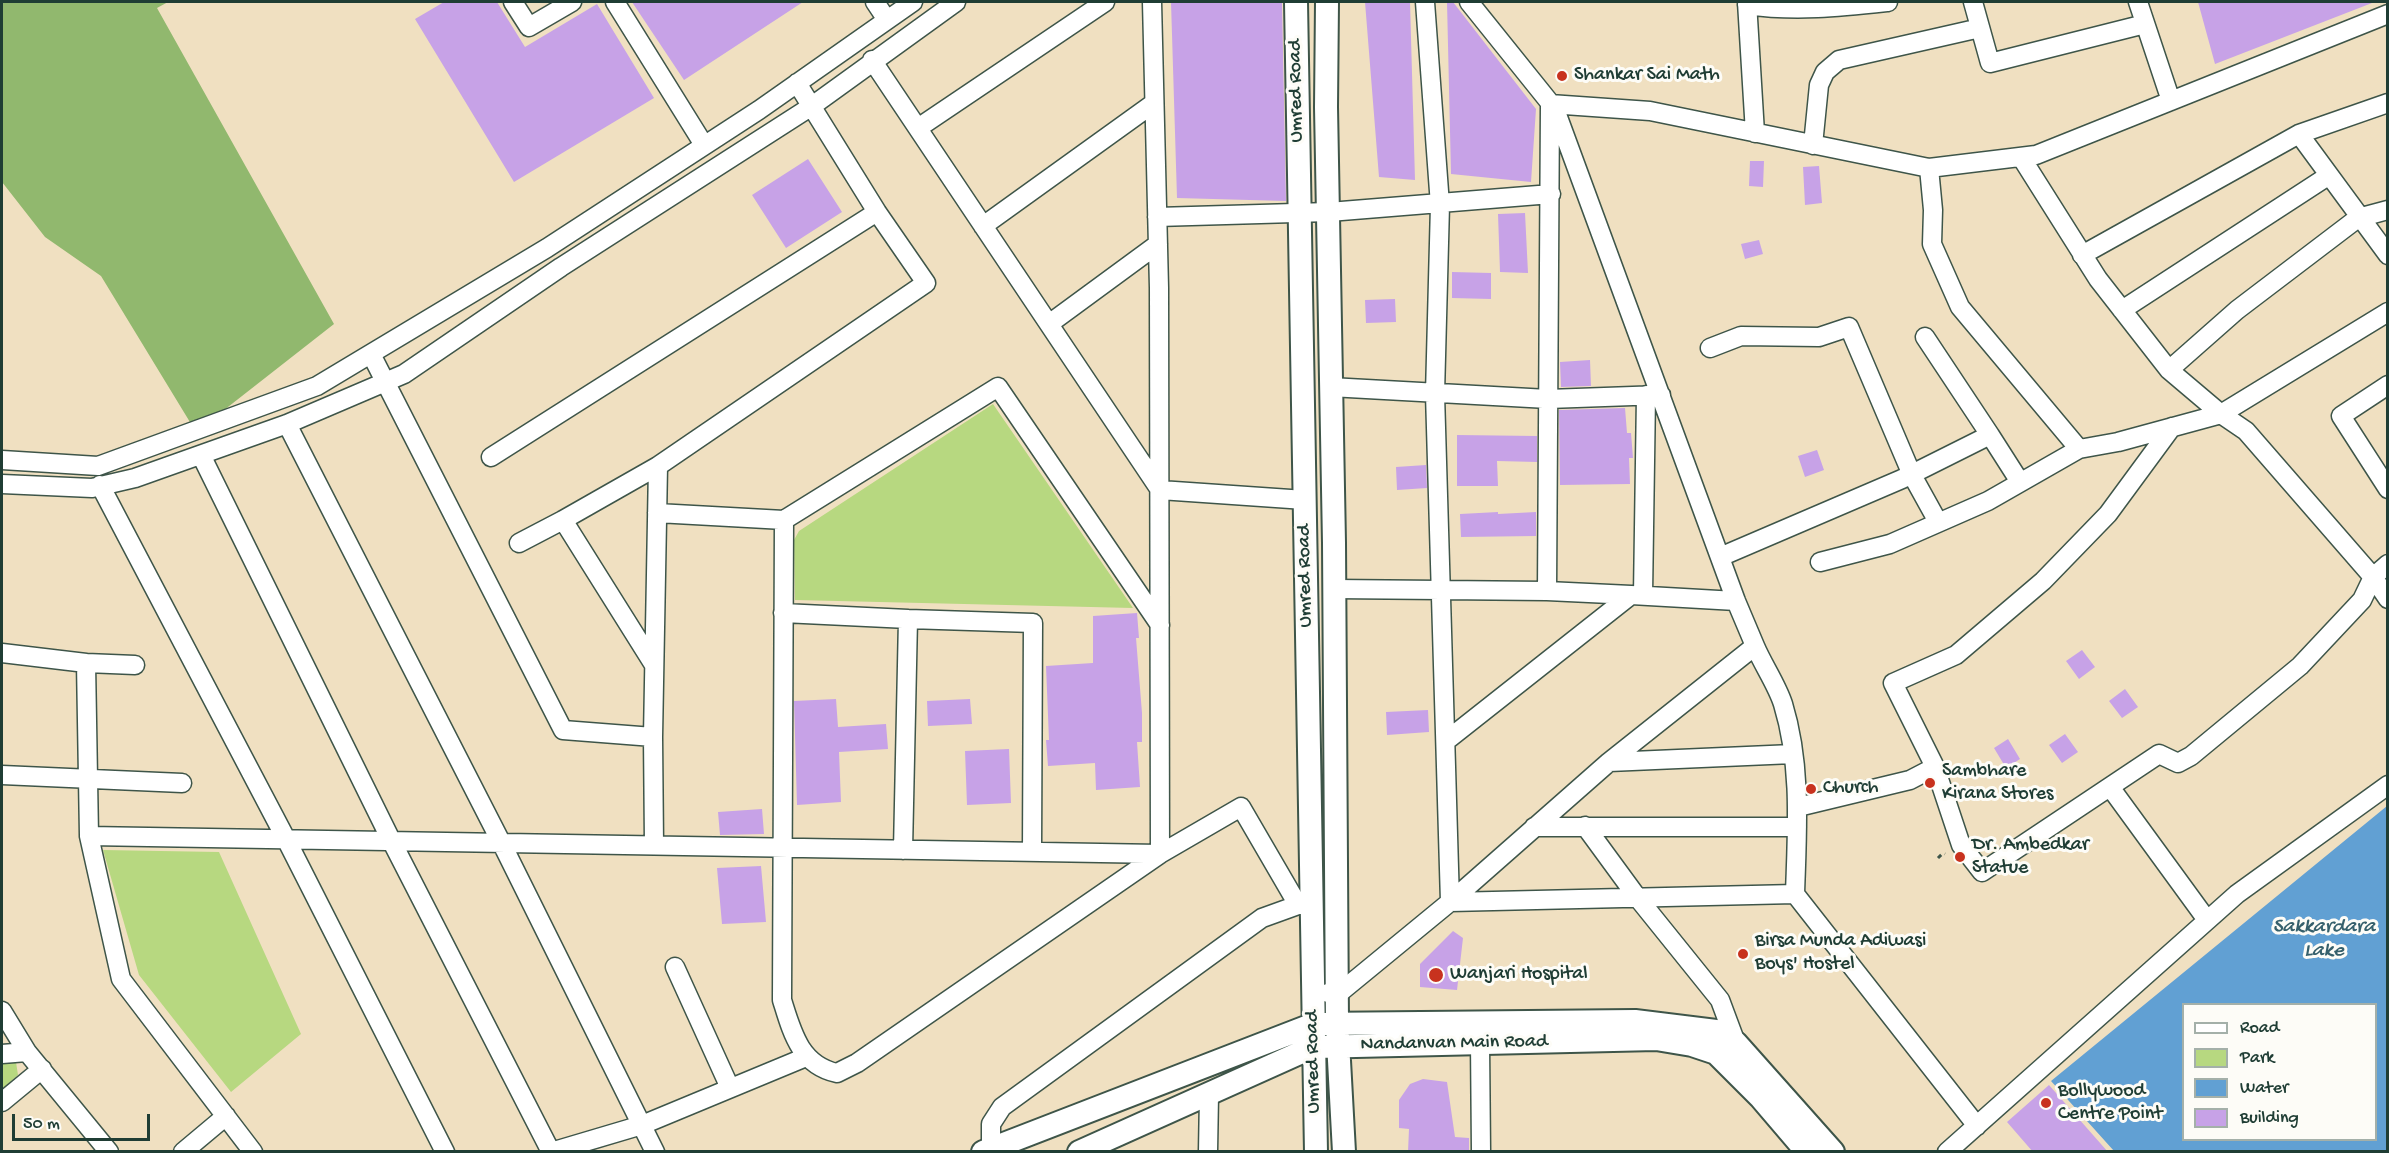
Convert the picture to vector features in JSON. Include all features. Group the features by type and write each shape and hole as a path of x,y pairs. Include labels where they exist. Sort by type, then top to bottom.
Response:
{"main road":[{"name":"Umred Road","path":"1296,2 1305,500 1305,905 1314,993 1316,1152"},
{"path":"1327,2 1326,107 1338,904 1336,1024 1344,1152"},
{"path":"987,1150 1314,1024 1635,1021 1716,1031 1736,1043 1833,1152"},
{"name":"Nandanvan Main Road","path":"1082,1151 1313,1047 1656,1039 1692,1045 1716,1053 1761,1098 1807,1152"}],"street":[{"path":"513,2 529,27 572,2"},
{"path":"615,2 704,145"},
{"path":"875,2 887,20"},
{"path":"2,460 98,466 317,386 469,297 704,145 914,2"},
{"path":"2,484 92,488 135,478 287,424 404,374 561,267 812,106 872,60 956,2"},
{"path":"918,128 1105,2"},
{"path":"1152,2 1158,244 1160,854"},
{"path":"1425,2 1440,205 1435,394 1450,902"},
{"path":"1469,2 1555,109 1654,395 1736,601 1782,702 1793,754 1798,807 1795,894 1977,1126"},
{"path":"1755,133 1747,3 1778,9 1838,8 1888,2"},
{"path":"1973,2 1990,63 2145,24"},
{"path":"2138,2 2171,101"},
{"path":"1550,104 1650,111 1929,168 2036,154 2388,14"},
{"path":"1813,145 1819,85 1825,72 1839,60 1980,28"},
{"path":"872,60 1160,490"},
{"path":"519,543 658,466 926,283 878,212 797,83"},
{"path":"983,226 1154,103"},
{"path":"2082,255 2299,134 2388,103"},
{"path":"1547,591 1550,104"},
{"path":"2299,134 2358,218 2388,255"},
{"path":"2021,157 2082,255 2169,370 2221,414 2246,431 2373,577 2388,599"},
{"path":"1929,168 1933,210 1932,244 1960,307 2079,449"},
{"path":"2122,310 2328,176"},
{"path":"1157,217 1300,214 1440,205 1551,194"},
{"path":"2169,370 2237,310 2358,218 2388,210"},
{"path":"490,458 878,212"},
{"path":"1049,324 1158,244"},
{"path":"1820,562 1890,544 1988,501 2079,449 2118,442 2221,414 2388,312"},
{"path":"1710,348 1719,342 1741,336 1819,337 1849,327 1912,475 1938,522"},
{"path":"1925,337 2020,483"},
{"path":"371,354 563,730 653,737"},
{"path":"2388,385 2341,416 2388,489"},
{"path":"657,513 784,520 998,387 1160,625"},
{"path":"1330,387 1548,399 1654,395"},
{"path":"1446,741 1637,595 1654,395"},
{"path":"287,424 501,842 655,1152"},
{"path":"2172,427 2108,514 2043,581 1956,655 1893,683 1935,767 1961,845 1982,872 2159,754 2178,763 2243,715 2300,666 2362,600 2373,577 2388,564"},
{"path":"1719,557 1912,475 1990,435"},
{"path":"201,455 391,840 551,1152 642,1125 806,1057"},
{"path":"654,845 653,737 658,466"},
{"path":"100,485 286,839 444,1152"},
{"path":"1160,490 1305,500"},
{"path":"563,520 654,665"},
{"path":"784,520 782,1000 794,1038 806,1057 824,1071 837,1073 857,1063 1160,854 1241,807 1305,905"},
{"path":"1335,589 1547,591 1736,601"},
{"path":"783,613 1033,624 1032,852"},
{"path":"903,850 908,619"},
{"path":"1314,993 1338,994 1450,902 1610,762 1755,646"},
{"path":"2,653 86,663 135,665"},
{"path":"86,663 90,836 121,979 253,1152"},
{"path":"1610,762 1793,754"},
{"path":"1798,807 1910,780 1935,767"},
{"path":"2,775 182,783"},
{"path":"1947,1152 2237,894 2388,785"},
{"path":"2110,787 2207,920"},
{"path":"1585,826 1637,897 1720,1000 1736,1043"},
{"path":"1534,827 1797,827"},
{"path":"90,836 1160,854"},
{"path":"1450,902 1795,894"},
{"path":"987,1150 991,1124 1002,1107 1262,918 1305,905 1338,904"},
{"path":"675,967 730,1088"},
{"path":"2,1011 27,1052 100,1148"},
{"path":"1480,1043 1481,1152"},
{"path":"2,1054 27,1052"},
{"path":"2,1102 42,1069"},
{"path":"1208,1152 1209,1095"},
{"path":"183,1152 226,1116"}],"green space":[{"path":"2,2 168,2 157,8 334,324 196,432 101,276 45,237 2,182"},
{"path":"993,404 1133,608 795,600 794,540 799,531"},
{"path":"103,850 219,852 301,1034 231,1092 139,975"},
{"path":"16,1062 18,1075 2,1089 2,1063"}],"water":[{"name":"Sakkardara Lake","path":"2387,806 2387,1151 2114,1151 2051,1081"}],"building":[{"path":"444,2 497,2 525,47 597,4 654,98 514,182 415,19"},
{"path":"632,2 803,2 684,80"},
{"path":"1171,2 1282,2 1286,201 1177,198"},
{"path":"1365,2 1410,2 1415,180 1379,177"},
{"path":"1447,2 1453,2 1536,109 1531,182 1451,174"},
{"path":"2198,2 2372,2 2372,3 2215,64"},
{"path":"808,159 842,212 786,248 752,195"},
{"path":"1750,161 1764,161 1763,187 1749,186"},
{"path":"1819,166 1822,203 1805,205 1803,167"},
{"path":"1525,213 1528,273 1500,272 1498,214"},
{"path":"1759,240 1763,254 1745,259 1741,244"},
{"path":"1452,272 1491,273 1491,299 1452,298"},
{"path":"1395,299 1396,322 1366,323 1365,300"},
{"path":"1590,360 1591,386 1561,387 1560,362"},
{"path":"1625,408 1627,433 1631,433 1633,458 1629,458 1630,484 1560,485 1559,410"},
{"path":"1457,435 1537,436 1537,462 1497,461 1498,486 1457,486"},
{"path":"1817,450 1824,470 1805,477 1798,456"},
{"path":"1426,465 1427,488 1397,490 1396,467"},
{"path":"1498,512 1498,514 1536,512 1536,536 1461,537 1460,514"},
{"path":"1137,613 1139,638 1136,638 1142,713 1142,742 1137,742 1140,787 1096,790 1095,763 1048,766 1046,666 1093,663 1093,616"},
{"path":"2082,650 2095,667 2079,679 2066,661"},
{"path":"2125,689 2138,707 2122,718 2109,701"},
{"path":"836,699 838,727 886,724 888,749 839,752 841,802 797,805 794,701"},
{"path":"970,699 972,724 928,726 927,701"},
{"path":"1428,710 1429,732 1387,735 1386,712"},
{"path":"2065,734 2078,752 2062,763 2049,745"},
{"path":"2008,739 2020,759 2006,768 1994,748"},
{"path":"1009,749 1011,803 967,805 965,751"},
{"path":"762,809 764,834 720,835 718,812"},
{"path":"761,866 766,922 722,924 717,868"},
{"path":"1453,931 1463,938 1457,990 1420,987 1420,964"},
{"path":"1423,1079 1447,1082 1455,1137 1469,1138 1469,1152 1408,1152 1409,1129 1399,1128 1399,1100 1410,1084"},
{"name":"Bollywood Centre Point","path":"2049,1085 2108,1152 2033,1152 2007,1122"}],"place":[{"name":"Shankar Sai Math","path":"1562,76"},
{"name":"Sambhare Kirana Stores","path":"1930,783"},
{"name":"Church","path":"1811,789"},
{"name":"Dr. Ambedkar Statue","path":"1960,857"},
{"name":"Birsa Munda Adiwasi Boys' Hostel","path":"1743,954"},
{"name":"Wanjari Hospital","path":"1436,975"},
{"name":"Bollywood Centre Point","path":"2046,1103"}]}
